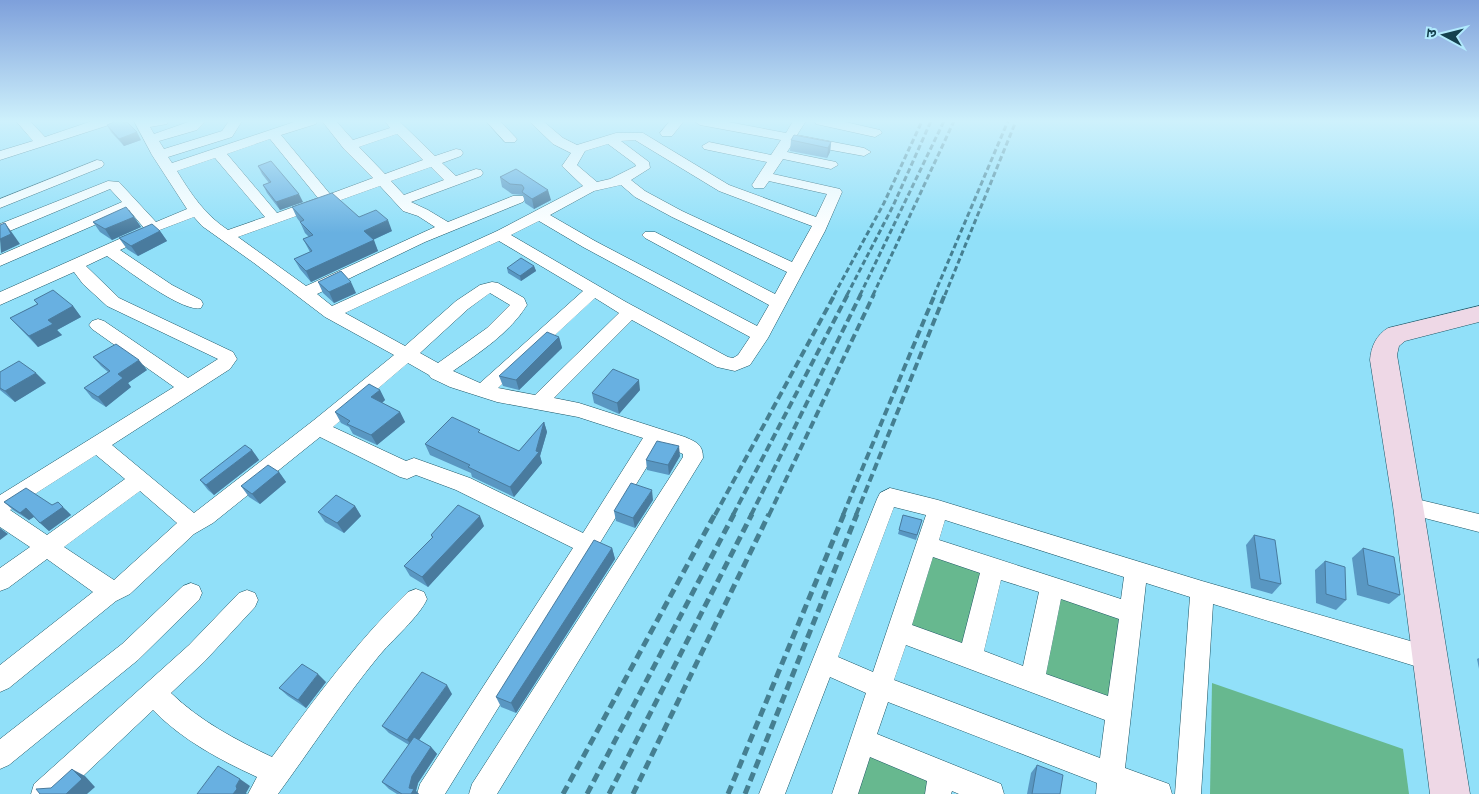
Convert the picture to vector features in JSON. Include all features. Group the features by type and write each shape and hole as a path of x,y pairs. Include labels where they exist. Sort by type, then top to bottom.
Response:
{"street":[{"path":"162,158 195,211 213,228 260,258 331,313 408,354 437,373 483,391 579,410 688,446 692,450 693,458 482,794"},
{"path":"223,158 274,219"},
{"path":"292,158 327,199"},
{"path":"361,158 410,210 423,213 446,228"},
{"path":"428,158 454,182"},
{"path":"227,236 443,158"},
{"path":"574,158 569,166 589,181 591,187"},
{"path":"331,313 500,236 591,187 607,185 641,170 643,164 635,158"},
{"path":"673,158 701,176 751,200 820,224"},
{"path":"751,200 776,158"},
{"path":"784,158 831,165"},
{"path":"0,204 97,164"},
{"path":"401,202 476,173"},
{"path":"500,236 723,362 740,364 760,335 820,224 835,192 765,176"},
{"path":"622,179 640,194 676,214 795,269"},
{"path":"0,230 108,185 114,185 153,229 158,227"},
{"path":"305,293 446,228 518,199"},
{"path":"0,261 131,203"},
{"path":"0,299 195,211"},
{"path":"540,215 589,244 760,335"},
{"path":"650,235 777,302"},
{"path":"109,250 166,289 195,304"},
{"path":"0,506 228,361 228,357 113,302 89,280 76,264"},
{"path":"0,680 108,594 122,587 188,527 205,517 318,428 408,354 457,310 487,288 492,287 518,302 519,305 516,309 491,331 437,373"},
{"path":"483,391 594,290"},
{"path":"540,401 631,311"},
{"path":"1450,794 1408,506 1383,360 1386,342 1397,334 1479,314"},
{"path":"98,325 187,387"},
{"path":"318,428 408,471 414,466 463,484 587,545"},
{"path":"430,794 656,435"},
{"path":"97,444 185,517 190,524 188,527"},
{"path":"0,581 141,479"},
{"path":"772,794 888,498 896,497 938,509 1431,660"},
{"path":"1408,506 1479,523"},
{"path":"844,794 938,509"},
{"path":"0,514 105,588 108,594"},
{"path":"926,545 1130,612"},
{"path":"970,658 993,567"},
{"path":"1110,785 1136,571"},
{"path":"1032,681 1052,586"},
{"path":"1188,794 1202,591"},
{"path":"0,756 130,652 191,593"},
{"path":"44,794 197,653 247,600"},
{"path":"261,794 347,677 398,617 416,600"},
{"path":"898,631 1118,713"},
{"path":"824,663 1110,785 1159,794"},
{"path":"154,693 169,710 227,750 277,773"},
{"path":"862,742 940,784 991,794"}],"green space":[{"path":"930,552 987,572 967,646 908,624"},
{"path":"1058,596 1119,618 1109,699 1044,675"},
{"path":"1212,683 1403,749 1409,794 1210,794"},
{"path":"867,750 932,778 928,794 853,794"}],"building":[{"path":"271,161 299,194 276,202 263,185 271,182 258,166"},
{"path":"516,169 548,190 532,199 522,192 524,188 522,185 510,184 500,177"},
{"path":"332,193 359,217 376,210 388,220 364,231 374,240 306,271 294,259 312,251 303,239 313,235 300,222 304,220 292,207"},
{"path":"126,207 134,217 105,229 93,222"},
{"path":"5,223 11,234 0,239 0,225"},
{"path":"152,224 160,231 131,246 119,238"},
{"path":"521,258 534,266 520,276 507,268"},
{"path":"341,271 351,282 329,292 318,282"},
{"path":"53,290 73,306 48,320 53,324 29,336 10,318 38,304 34,300"},
{"path":"547,332 559,337 516,380 499,376"},
{"path":"116,344 139,360 118,374 123,378 98,397 84,388 110,371 93,357"},
{"path":"19,361 36,373 5,391 0,388 0,372"},
{"path":"613,369 639,380 617,403 592,393"},
{"path":"369,384 380,390 371,397 400,412 371,435 347,424 350,421 335,412"},
{"path":"452,417 480,430 478,432 519,451 544,422 536,451 539,452 510,487 468,467 470,465 425,444"},
{"path":"657,441 679,446 668,465 646,460"},
{"path":"245,445 252,450 206,485 200,480"},
{"path":"268,465 279,472 252,494 241,486"},
{"path":"631,483 652,490 633,518 614,511"},
{"path":"26,488 52,505 58,502 63,507 40,523 26,508 20,513 4,502"},
{"path":"336,495 355,506 337,523 318,512"},
{"path":"458,505 480,516 422,577 404,566 433,537 431,535"},
{"path":"903,515 922,520 917,535 899,530"},
{"path":"1254,535 1275,540 1281,584 1260,579"},
{"path":"594,540 612,548 511,703 496,697"},
{"path":"1363,548 1394,557 1400,595 1368,585"},
{"path":"1325,561 1345,567 1346,600 1326,594"},
{"path":"302,664 318,674 298,700 279,688"},
{"path":"422,672 447,685 407,740 382,726"},
{"path":"414,737 431,747 412,776 409,788 414,789 411,794 402,794 382,782"},
{"path":"1037,765 1063,775 1060,794 1032,794"},
{"path":"218,766 240,779 236,786 237,789 233,794 197,794"},
{"path":"72,769 82,779 66,794 40,794 36,789 51,788"}],"railway":[{"path":"834,295 884,203 905,158"},
{"path":"847,295 893,206 914,158"},
{"path":"860,295 926,158"},
{"path":"873,295 937,158"},
{"path":"934,295 992,158"},
{"path":"945,295 1001,158"},
{"path":"715,515 835,294"},
{"path":"733,515 848,294"},
{"path":"751,515 861,294"},
{"path":"769,515 874,294"},
{"path":"843,515 935,294"},
{"path":"856,515 945,294"},
{"path":"563,794 715,514"},
{"path":"587,794 734,514"},
{"path":"609,794 752,514"},
{"path":"633,794 769,514"},
{"path":"728,794 844,514"},
{"path":"745,794 857,514"}]}
